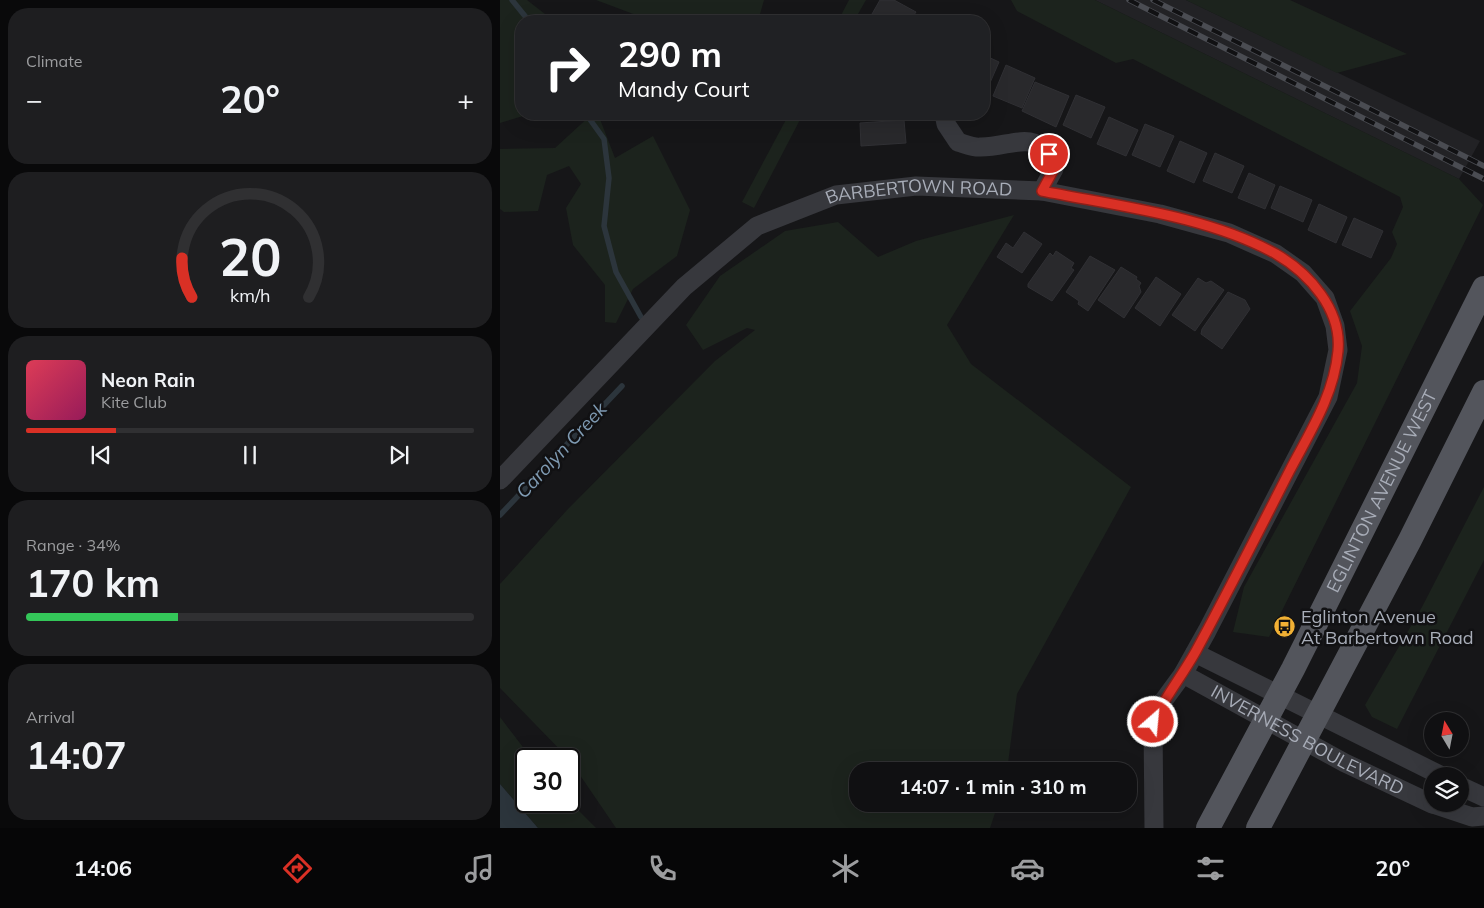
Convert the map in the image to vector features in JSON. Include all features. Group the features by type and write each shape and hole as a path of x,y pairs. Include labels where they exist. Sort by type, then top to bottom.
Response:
{"main road":[{"name":"EGLINTON AVENUE WEST","path":"1208,828 1279,696 1484,288"},
{"path":"1258,828 1410,540 1484,392"}],"street":[{"path":"947,120 958,142 980,148 1029,141 1040,146 1049,154 1054,169 1042,191"},
{"name":"BARBERTOWN ROAD","path":"500,480 684,287 757,226 836,195 916,186 1042,191 1160,214 1229,233 1276,254 1303,273 1325,298 1335,326 1338,350 1328,397 1195,653 1183,674 1161,704 1153,722 1154,828"},
{"name":"INVERNESS BOULEVARD","path":"1195,653 1424,767"},
{"name":"INVERNESS BOULEVARD","path":"1183,674 1403,792 1424,800"},
{"path":"1469,790 1484,797"},
{"name":"INVERNESS BOULEVARD","path":"1459,812 1472,816 1484,816"}],"shaded area":[{"path":"500,0 527,0 546,15 515,15 515,118 500,123"},
{"path":"596,0 764,0 760,15 636,15"},
{"path":"849,0 866,0 857,15 841,15"},
{"path":"1011,0 1095,0 1459,179 1483,205 1269,637 1233,632 1244,587 1357,383 1362,346 1350,311 1391,258 1397,244 1392,232 1403,207 1400,197 1133,59 1116,63 1017,11"},
{"path":"1095,0 1186,0 1480,141 1459,179"},
{"path":"1186,0 1290,0 1407,54 1337,73"},
{"path":"585,120 600,120 615,158 653,136 690,210 677,256 633,289 616,323 605,322 605,285 573,245 566,208 581,184 569,166 547,175 538,211 504,212 500,209 500,149 555,148"},
{"path":"786,120 800,120 754,208 742,202"},
{"path":"1014,215 947,325 971,364 1131,487 1017,694 1008,762 849,762 849,812 995,812 990,828 616,828 580,775 580,748 558,748 500,688 500,584 567,510 715,361 755,330 747,328 703,350 686,325 720,276 785,231 838,222 878,257 916,241"},
{"path":"1484,487 1484,560 1397,729 1372,717 1365,705 1422,607"},
{"path":"500,717 524,748 515,748 515,801 500,784"},
{"path":"500,784 515,801 515,813 525,813 538,828 500,828"},
{"path":"580,812 596,828 538,828 525,813"}],"building":[{"path":"880,0 894,0 916,12 914,15 871,15"},
{"path":"990,58 999,62 990,83"},
{"path":"1006,65 1035,78 1022,108 993,96"},
{"path":"1035,82 1069,96 1056,127 1022,111"},
{"path":"1076,95 1105,107 1091,138 1063,125"},
{"path":"1109,117 1138,130 1126,156 1097,144"},
{"path":"904,120 906,143 861,146 860,123"},
{"path":"1145,124 1174,136 1160,167 1132,155"},
{"path":"1180,141 1207,153 1194,183 1167,171"},
{"path":"1215,153 1244,166 1232,193 1203,181"},
{"path":"1249,173 1275,185 1265,209 1238,198"},
{"path":"1280,186 1312,200 1303,222 1271,208"},
{"path":"1319,204 1347,217 1336,243 1308,230"},
{"path":"1354,218 1383,231 1371,258 1342,245"},
{"path":"1024,232 1042,244 1022,273 997,257 1006,243 1013,248"},
{"path":"1056,251 1074,263 1071,268 1074,270 1052,301 1028,287 1028,284 1050,253 1053,256"},
{"path":"1090,256 1115,270 1088,311 1078,304 1079,301 1066,292"},
{"path":"1121,267 1137,277 1136,279 1141,283 1139,286 1141,292 1124,318 1098,300"},
{"path":"1156,277 1181,294 1160,326 1135,308"},
{"path":"1198,278 1206,283 1211,281 1224,290 1195,331 1172,315"},
{"path":"1228,292 1245,300 1250,309 1222,349 1201,334 1202,329"}],"waterway":[{"name":"Carolyn Creek","path":"512,0 524,15"},
{"name":"Carolyn Creek","path":"590,120 604,139 609,178 604,226 616,272 641,317"},
{"name":"Carolyn Creek","path":"500,515 622,386"}],"railway":[{"path":"1129,0 1484,179"},
{"path":"1153,0 1484,166"}],"place":[{"name":"Eglinton Avenue At Barbertown Road","path":"1285,627"}],"route":[{"path":"1049,154 1054,169 1042,191 1160,214 1229,233 1276,254 1303,273 1325,298 1335,326 1338,350 1328,397 1207,631 1183,674 1161,704 1153,722"}]}
